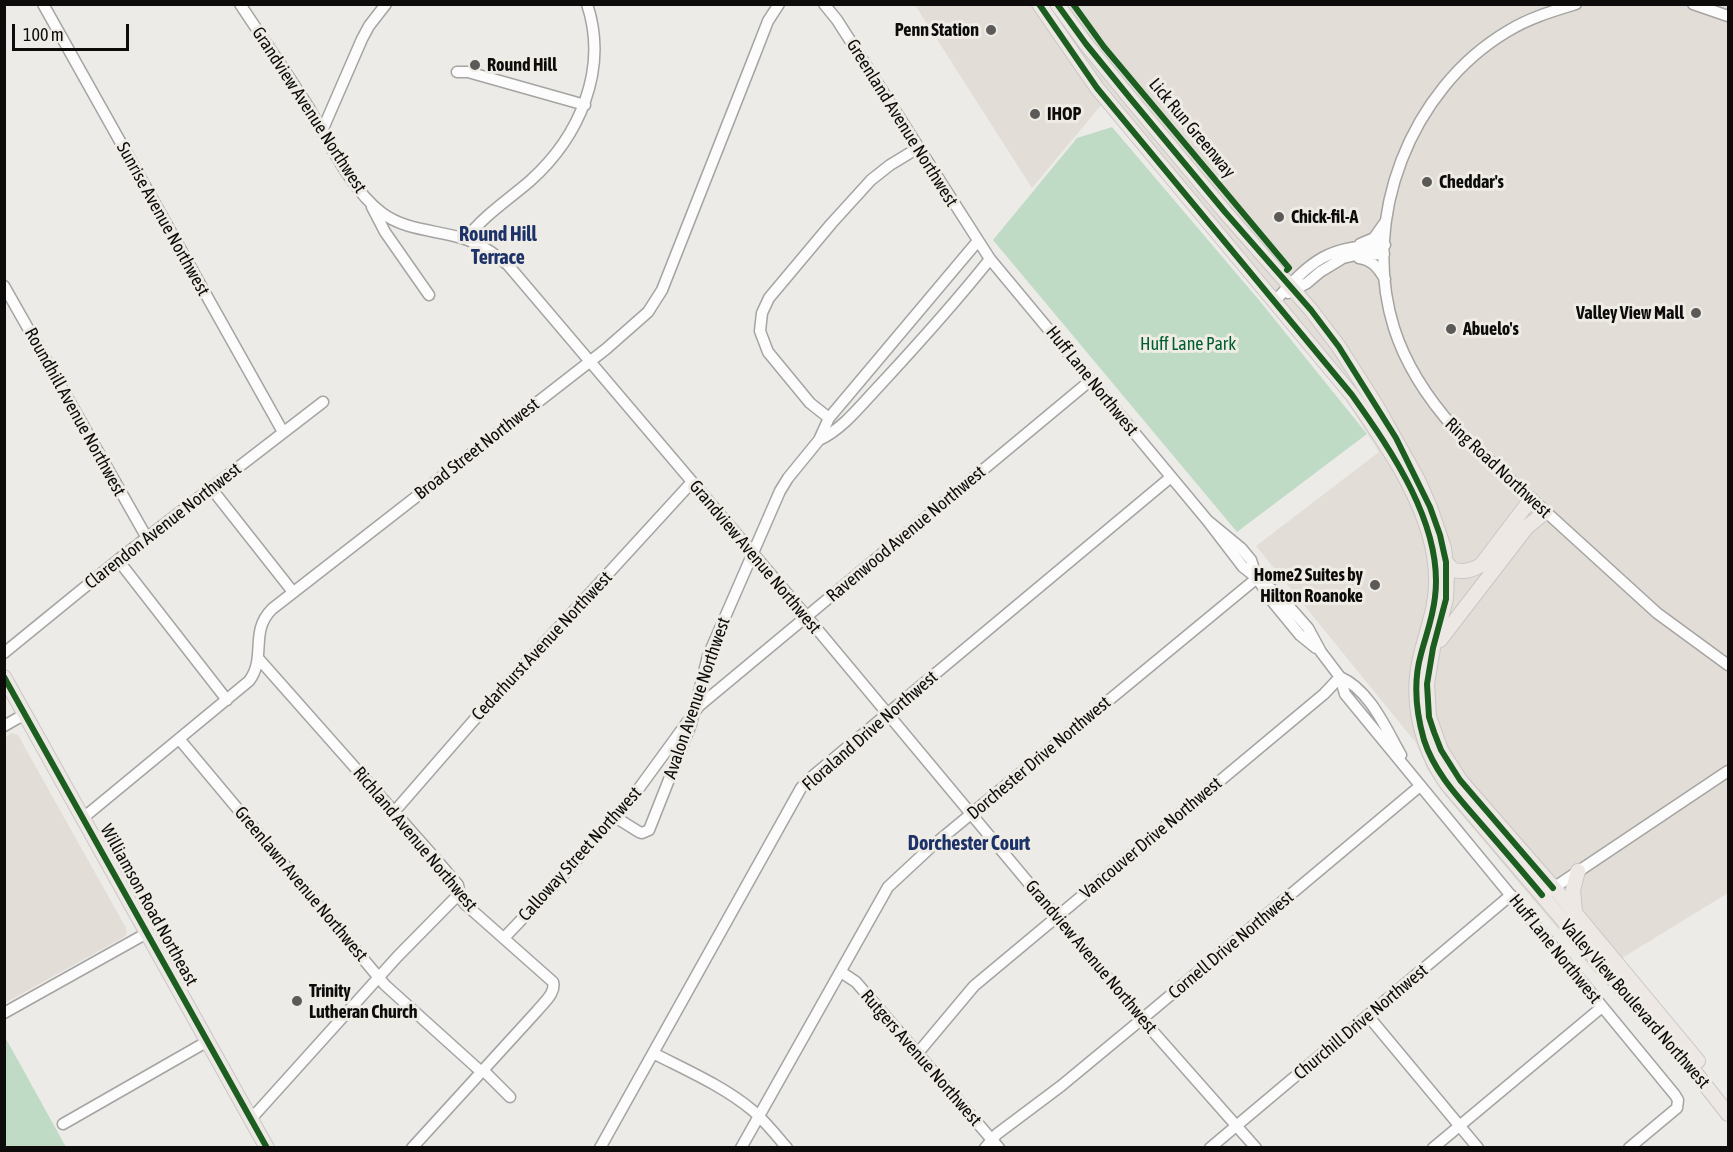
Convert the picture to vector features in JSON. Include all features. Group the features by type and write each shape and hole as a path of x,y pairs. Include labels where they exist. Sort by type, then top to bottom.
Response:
{"main road":[{"name":"Valley View Boulevard Northwest","path":"1039,4 1097,88 1358,404 1404,477 1418,505 1433,547 1437,579 1433,613 1420,656 1416,691 1417,708 1425,742 1434,764 1447,784 1548,891 1575,913 1728,1099"},
{"name":"Valley View Boulevard Northwest","path":"1057,4 1086,45 1130,98 1225,212 1292,287 1339,347 1376,405 1430,507 1446,562 1446,599 1429,667 1427,700 1434,732 1441,750 1460,780 1548,891 1619,987 1691,1067 1728,1114"},
{"path":"1048,19 1066,34 1118,98 1123,100 1130,98"},
{"path":"1358,404 1366,405 1408,462"},
{"path":"1446,562 1456,570 1470,571 1480,565 1531,499"},
{"path":"1433,648 1527,527 1545,512"},
{"name":"Williamson Road Northeast","path":"4,677 267,1148"},
{"path":"1575,913 1573,890 1578,871"}],"street":[{"name":"Sunrise Avenue Northwest","path":"43,4 284,432"},
{"name":"Grandview Avenue Northwest","path":"240,4 358,187 370,201 383,214 403,224 466,239 485,248 508,265 807,617 1142,1019 1256,1148"},
{"path":"322,131 362,39 369,26 387,4"},
{"path":"466,239 482,220 529,182 558,152 576,124 585,105 593,61 592,27 587,4"},
{"name":"Broad Street Northwest","path":"83,818 180,740 254,675 262,622 272,609 590,362 648,312 662,290 768,21 779,4"},
{"name":"Greenland Avenue Northwest","path":"824,4 837,20 977,242"},
{"name":"Ring Road Northwest","path":"1576,4 1536,17 1508,31 1478,52 1442,88 1427,109 1407,145 1396,178 1386,221 1385,281 1390,314 1400,344 1428,396 1455,429 1663,618 1728,665"},
{"path":"1693,4 1728,16"},
{"path":"457,72 468,72 585,105"},
{"path":"828,418 810,403 768,352 760,331 762,313 769,298 871,180 918,148"},
{"path":"370,201 385,232 429,295"},
{"path":"1275,301 1292,287 1314,262 1341,249 1356,246 1374,238 1386,221"},
{"name":"Huff Lane Northwest","path":"977,242 1207,520 1243,567 1257,578 1272,601 1300,635 1321,652 1340,678 1345,694 1675,1095 1679,1104 1629,1148"},
{"name":"Avalon Avenue Northwest","path":"615,817 639,832 648,830 695,711 708,656 784,485 819,440 828,418 977,242"},
{"path":"1356,246 1384,250"},
{"path":"1292,287 1307,283 1332,263 1347,257 1384,250"},
{"path":"1347,257 1369,260 1380,271 1385,281"},
{"name":"Avalon Avenue Northwest","path":"819,440 840,426 902,363 940,321 990,259"},
{"name":"Roundhill Avenue Northwest","path":"4,286 147,538"},
{"name":"Ravenwood Avenue Northwest","path":"695,711 1091,380"},
{"name":"Clarendon Avenue Northwest","path":"4,653 118,560 323,402"},
{"name":"Floraland Drive Northwest","path":"600,1148 801,788 886,714 1171,477"},
{"name":"Cedarhurst Avenue Northwest","path":"394,812 474,720 692,482"},
{"path":"212,488 293,592"},
{"path":"118,560 227,700"},
{"name":"Dorchester Drive Northwest","path":"741,1148 891,883 1257,578"},
{"name":"Richland Avenue Northwest","path":"258,658 458,885 459,894 465,904 553,982 552,992 537,1011 482,1071"},
{"name":"Vancouver Drive Northwest","path":"917,1054 974,986 1324,694 1340,678"},
{"name":"Calloway Street Northwest","path":"504,938 615,817 654,770 695,711"},
{"path":"4,726 25,714"},
{"name":"Greenlawn Avenue Northwest","path":"180,740 380,978 405,1004 510,1097"},
{"path":"1548,891 1728,771"},
{"name":"Cornell Drive Northwest","path":"992,1145 1420,786"},
{"path":"251,1119 459,894"},
{"name":"Churchill Drive Northwest","path":"1210,1148 1369,1017 1511,895"},
{"path":"4,1013 147,933"},
{"name":"Rutgers Avenue Northwest","path":"841,972 856,982 992,1145"},
{"path":"1433,1148 1602,1007"},
{"path":"1369,1017 1478,1148"},
{"path":"63,1124 208,1041"},
{"path":"653,1053 745,1104 760,1117 787,1148"},
{"path":"412,1148 482,1071"}],"shaded area":[{"path":"915,5 1728,5 1728,893 1596,974 1445,795 1427,769 1416,743 1256,546 1379,452 1343,395 1102,104 1032,188"},
{"path":"12,733 18,735 127,933 124,937 5,1003 4,738"}],"green space":[{"name":"Huff Lane Park","path":"1112,127 1259,300 1367,434 1237,532 993,240 1077,138"},
{"path":"5,1037 66,1147 5,1147"}],"cycle path":[{"path":"1039,4 1097,88 1352,395 1398,464 1423,516 1436,570 1434,604 1421,654 1416,686 1417,708 1424,740 1449,786 1542,895"},
{"path":"1057,4 1130,98 1311,310 1339,347 1396,438 1430,507 1446,562 1446,599 1433,648 1427,684 1429,717 1434,732 1441,750 1460,780 1553,888"},
{"name":"Lick Run Greenway","path":"1073,4 1104,47 1289,268 1287,270"},
{"path":"4,677 267,1148"}],"place":[{"name":"Penn Station","path":"991,30"},
{"name":"Round Hill","path":"475,65"},
{"name":"IHOP","path":"1035,114"},
{"name":"Cheddar's","path":"1427,182"},
{"name":"Chick-fil-A","path":"1279,217"},
{"name":"Valley View Mall","path":"1696,313"},
{"name":"Abuelo's","path":"1451,329"},
{"name":"Home2 Suites by Hilton Roanoke","path":"1375,585"},
{"name":"Trinity Lutheran Church","path":"297,1001"}],"district":[{"name":"Round Hill Terrace","path":"498,246"},
{"name":"Dorchester Court","path":"969,844"}]}
